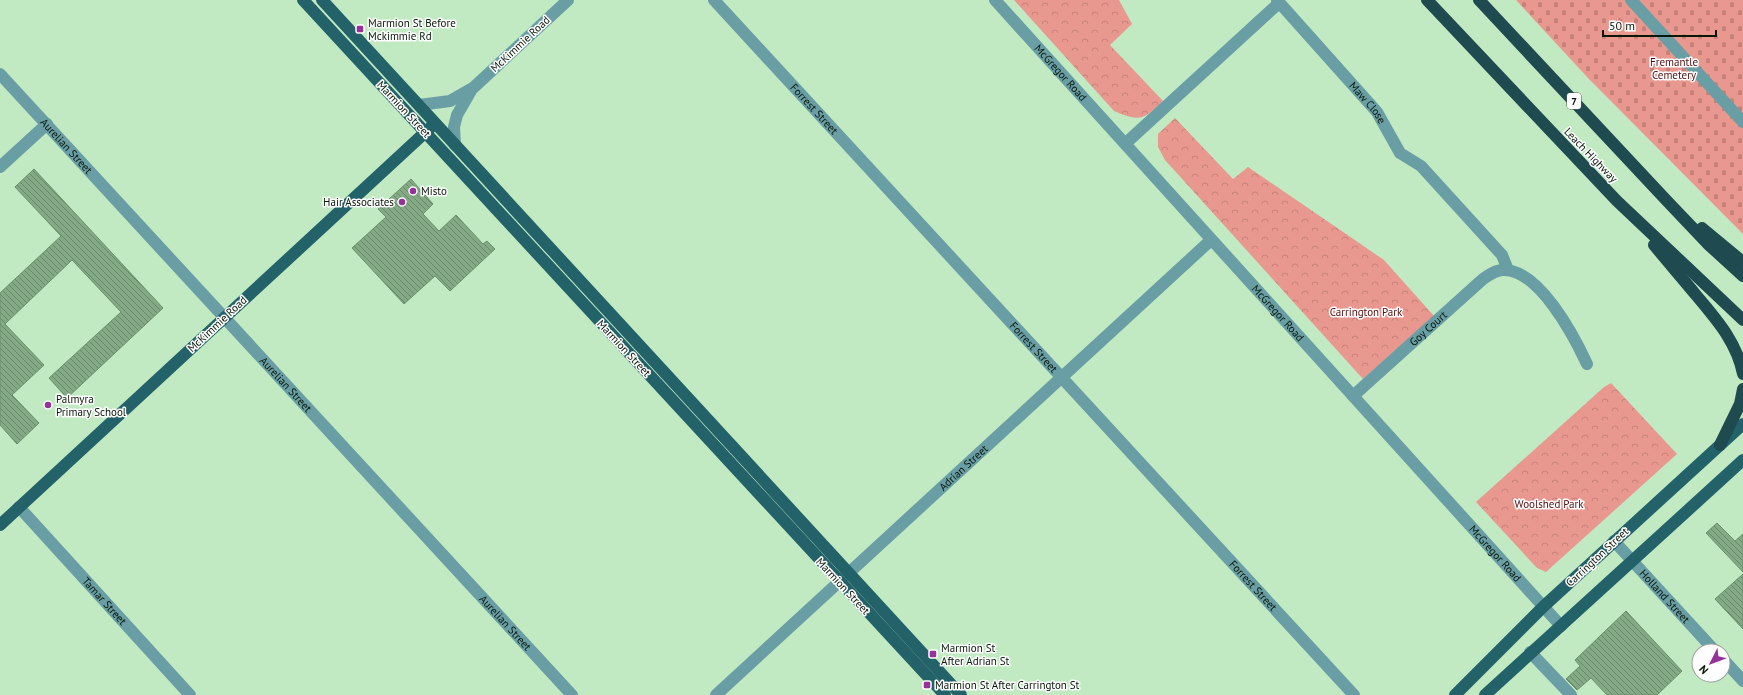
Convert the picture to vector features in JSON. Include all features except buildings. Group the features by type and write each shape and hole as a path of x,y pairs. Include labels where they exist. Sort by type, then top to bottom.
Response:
{"highway":[{"name":"Leach Highway","path":"1427,0 1617,201 1743,320"},
{"name":"7","path":"1479,0 1709,245 1743,276"},
{"path":"1617,201 1717,321 1733,343 1741,363 1743,374"},
{"path":"1668,202 1743,262"},
{"path":"1720,445 1740,404 1743,390"}],"main road":[{"name":"Marmion Street","path":"303,0 945,695"},
{"name":"Marmion Street","path":"322,0 961,695"},
{"name":"McKimmie Road","path":"0,524 435,123"},
{"name":"Carrington Street","path":"1455,695 1544,606 1743,424"},
{"path":"1485,695 1530,652 1561,626 1743,460"}],"street":[{"name":"McKimmie Road","path":"419,105 450,101 472,89 568,0"},
{"name":"Forrest Street","path":"714,0 1354,695"},
{"name":"McGregor Road","path":"995,0 1126,143 1211,240 1561,626"},
{"path":"1631,0 1743,122"},
{"name":"Maw Close","path":"1126,143 1278,1 1378,112 1400,153 1421,166 1454,201 1502,255 1508,270"},
{"name":"Aurelian Street","path":"0,74 572,695"},
{"name":"McKimmie Road","path":"455,145 455,120 472,89"},
{"path":"0,167 47,124"},
{"name":"Adrian Street","path":"716,695 1211,240"},
{"name":"Goy Court","path":"1353,396 1483,279 1502,270 1508,270"},
{"path":"1508,270 1523,275 1538,288 1566,324 1587,364"},
{"name":"Tamar Street","path":"19,507 190,695"},
{"name":"Holland Street","path":"1614,541 1708,643"},
{"path":"1530,652 1571,695"},
{"path":"1731,668 1743,681"}],"green space":[{"path":"1014,0 1119,0 1132,24 1110,45 1163,101 1151,112 1141,117 1130,117 1114,111"},
{"name":"Fremantle Cemetery","path":"1516,0 1743,0 1743,234 1588,78"},
{"name":"Carrington Park","path":"1175,118 1233,179 1248,167 1384,260 1434,316 1363,379 1165,160 1158,147 1158,134"},
{"name":"Woolshed Park","path":"1611,383 1677,454 1546,572 1537,568 1476,502 1604,387"}],"place":[{"name":"Marmion St Before Mckimmie Rd","path":"360,29"},
{"name":"Misto","path":"413,191"},
{"name":"Hair Associates","path":"402,202"},
{"name":"Palmyra Primary School","path":"48,405"},
{"name":"Marmion St After Adrian St","path":"933,654"},
{"name":"Marmion St After Carrington St","path":"927,685"}]}
